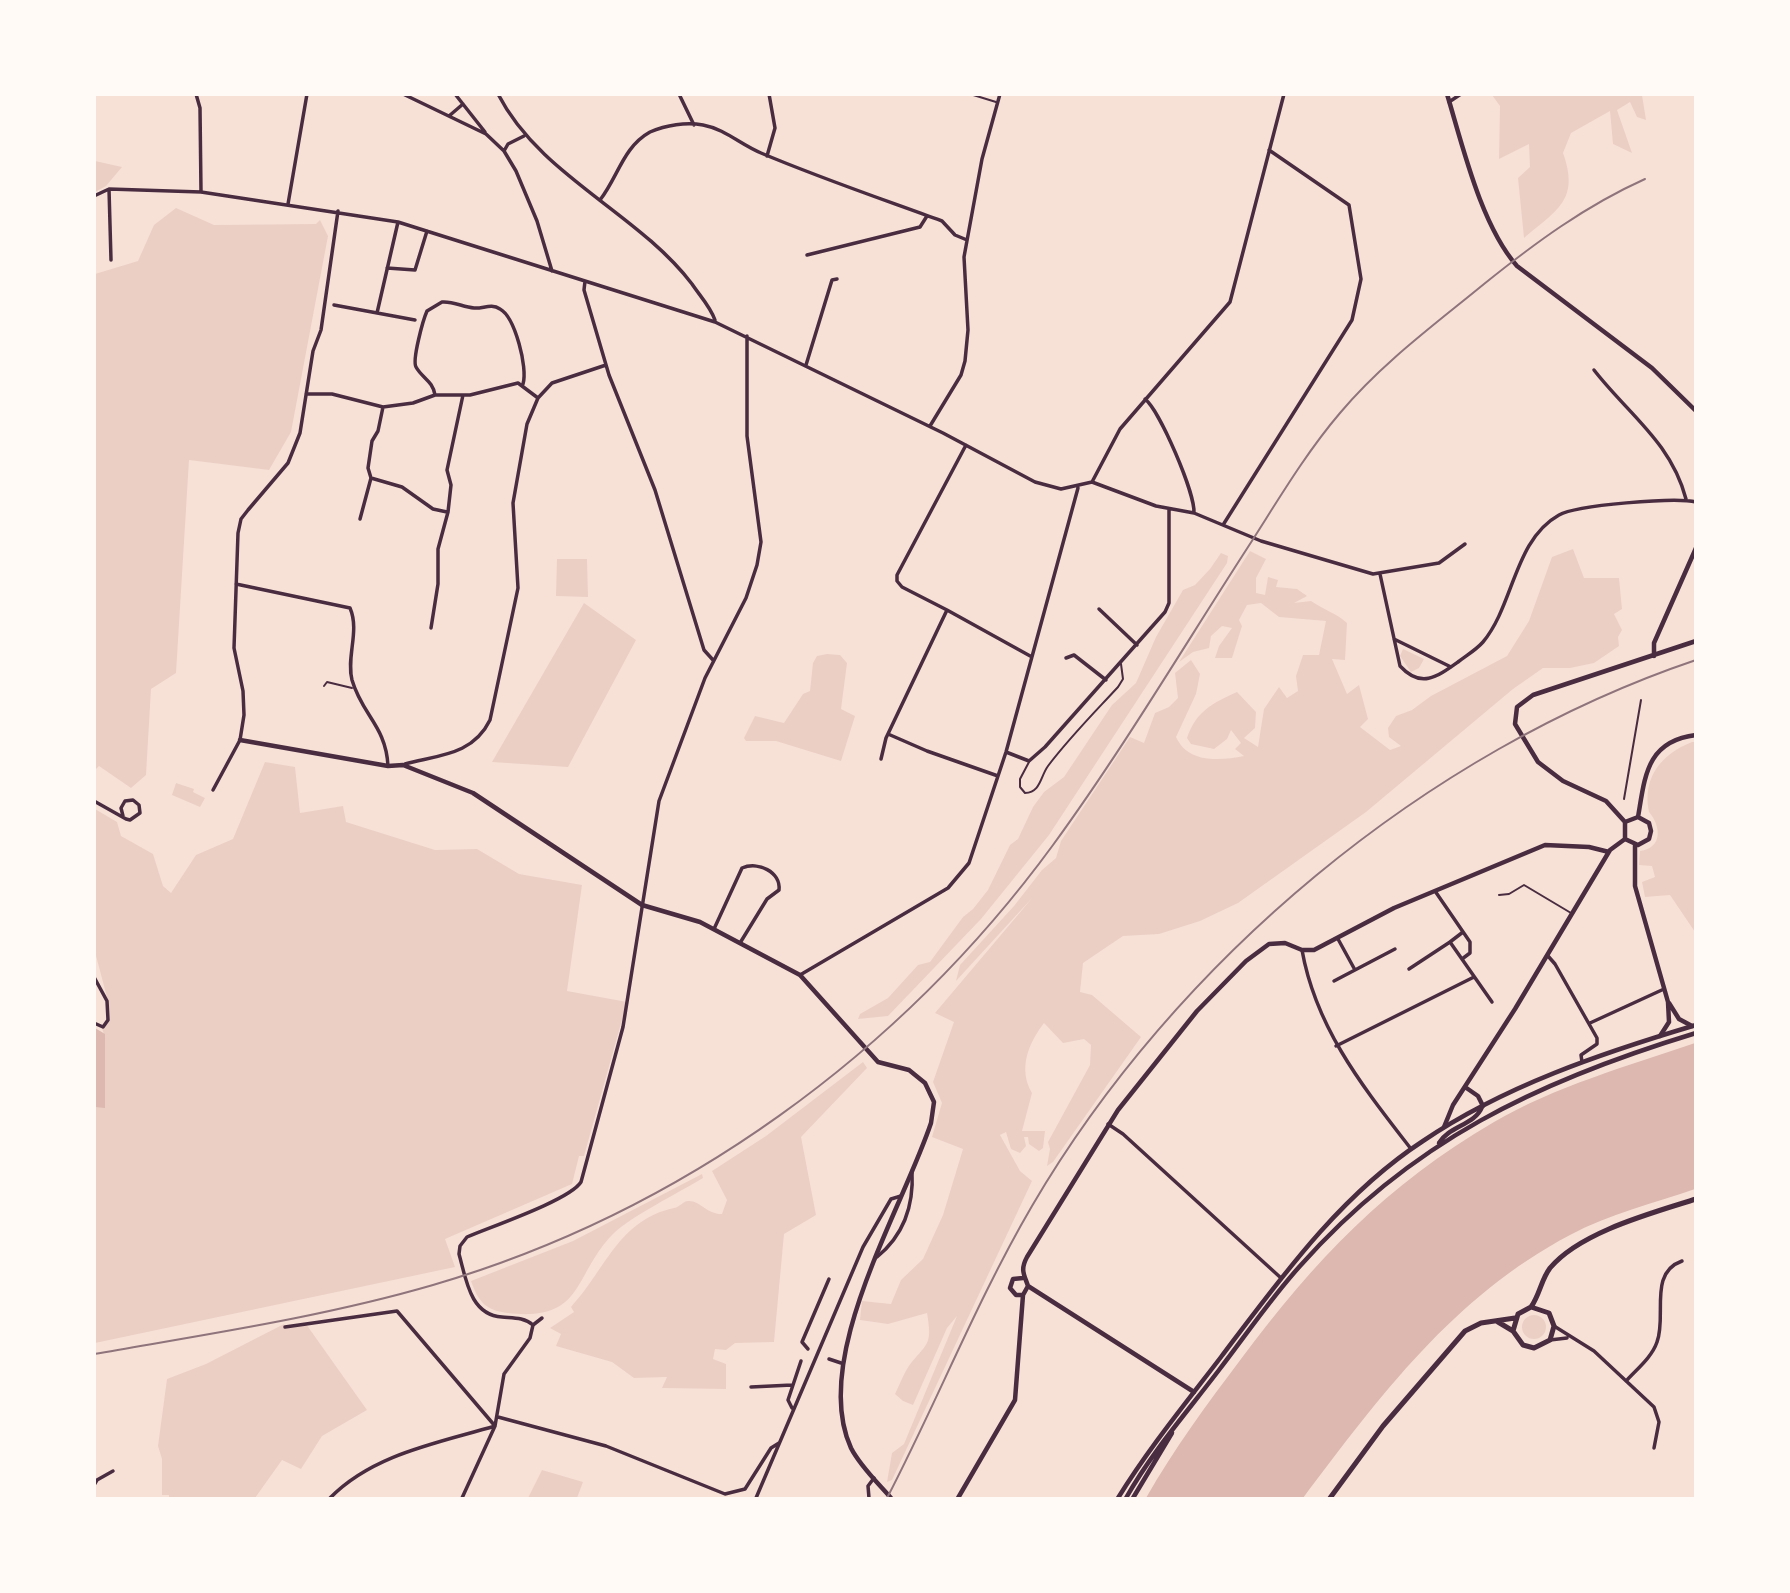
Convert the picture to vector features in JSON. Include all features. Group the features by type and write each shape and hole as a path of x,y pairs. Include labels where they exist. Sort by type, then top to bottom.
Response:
{"main road":[{"path":"1330,1499 1383,1426 1458,1339 1481,1323 1515,1318 1531,1307 1539,1293 1542,1280 1551,1267 1584,1242 1629,1222 1696,1199"},
{"path":"1539,1293 1543,1309"},
{"path":"1498,1322 1513,1331 1519,1342 1528,1347 1540,1347 1550,1340 1554,1326 1549,1313 1531,1307"},
{"path":"1513,1331 1515,1318"}],"street":[{"path":"197,94 200,108 201,192"},
{"path":"288,204 307,94"},
{"path":"403,94 486,134"},
{"path":"454,94 486,134 504,151 516,170 537,221 552,271"},
{"path":"498,94 525,136 652,241 678,266 708,306 715,321"},
{"path":"679,94 694,125"},
{"path":"767,156 775,128 769,94"},
{"path":"930,426 961,375 965,361 968,330 964,257 982,159 1000,94"},
{"path":"94,196 109,189 201,192 398,222 715,321 930,426 1035,482 1062,489 1078,488 1093,482 1120,429 1230,302 1284,94"},
{"path":"1447,94 1495,238 1505,252 1517,266 1652,368 1696,411"},
{"path":"1449,102 1461,94"},
{"path":"449,116 463,104"},
{"path":"600,200 612,184 624,157 641,138 665,127 694,125 723,132 767,156 942,221 955,235 967,240"},
{"path":"504,151 508,144 525,136"},
{"path":"1223,526 1352,320 1360,291 1349,205 1269,150"},
{"path":"109,189 111,260"},
{"path":"213,790 240,740 243,703 233,648 241,519 288,463 300,433 313,351 321,330 338,211"},
{"path":"807,255 920,227 928,216"},
{"path":"377,313 398,222"},
{"path":"387,268 415,270 427,232"},
{"path":"806,365 832,280 837,279"},
{"path":"585,281 584,290 606,365 654,490 704,650 714,661"},
{"path":"435,395 433,387 418,370 413,358 427,311 442,302 475,308 492,306 504,312 512,323 525,369 523,384"},
{"path":"334,305 415,320"},
{"path":"533,1325 519,1318 493,1317 476,1305 459,1254 460,1246 467,1237 560,1198 576,1189 581,1182 623,1027 659,802 714,661 746,598 761,541 747,436 747,336"},
{"path":"240,740 388,766 403,765 468,748 482,737 490,720 518,588 515,490 527,424 538,398 557,379 606,365"},
{"path":"1594,370 1663,446 1674,464 1686,499"},
{"path":"306,394 331,394 383,407 413,403 435,395 492,391 510,383 523,384 538,398"},
{"path":"431,628 438,584 438,549 448,512 450,485 447,470 463,395"},
{"path":"1144,399 1165,430 1194,513"},
{"path":"360,519 371,478 368,468 372,442 378,432 383,407"},
{"path":"966,445 897,578 902,587 1032,657"},
{"path":"371,478 398,485 433,509 448,512"},
{"path":"1093,482 1169,510 1194,513 1262,541 1380,574 1439,563 1465,544"},
{"path":"800,975 948,888 969,863 1006,752 1078,488"},
{"path":"1380,574 1400,666 1408,675 1429,680 1451,667 1483,641 1531,542 1559,514 1686,499 1696,502"},
{"path":"1006,752 1029,761 1160,620 1170,603 1169,510"},
{"path":"1654,656 1659,631 1696,548"},
{"path":"235,584 350,608 354,618 352,680 367,716 380,728 387,746 388,766"},
{"path":"881,759 888,734 947,610"},
{"path":"1099,610 1137,645"},
{"path":"1394,639 1451,667"},
{"path":"1625,839 1625,822 1606,801 1548,772 1527,747 1514,717 1523,699 1696,641"},
{"path":"1066,658 1074,655 1080,658 1106,680"},
{"path":"888,734 998,776"},
{"path":"1638,817 1642,782 1655,757 1670,743 1696,735"},
{"path":"403,765 473,793 642,905 714,929 800,975 878,1062 914,1072 931,1093 934,1112 875,1258 841,1363 839,1387 848,1440 854,1453 891,1499"},
{"path":"94,801 122,816 135,819 140,813 139,805 133,800 125,801 121,808 122,816"},
{"path":"1625,822 1638,817 1649,823 1651,831 1646,842 1635,845 1625,839"},
{"path":"1444,1128 1465,1087 1548,956 1609,852 1625,839"},
{"path":"1194,1392 1028,1286 1023,1278 1023,1264 1108,1124 1173,1039 1262,947 1285,943 1302,950 1314,950 1385,913 1549,844 1609,852"},
{"path":"1635,845 1634,880 1668,1002 1669,1022 1660,1036"},
{"path":"714,929 742,868 752,865 774,874 779,881 779,890 767,899 740,943"},
{"path":"1435,891 1472,950 1461,959"},
{"path":"1409,969 1463,932"},
{"path":"1338,939 1355,970"},
{"path":"1450,942 1492,1002"},
{"path":"1302,950 1314,999 1336,1046 1411,1149"},
{"path":"1334,981 1395,950"},
{"path":"1548,956 1598,1041 1583,1052 1583,1064"},
{"path":"94,977 107,1002 107,1025 103,1027 94,1023"},
{"path":"1336,1046 1474,977"},
{"path":"1590,1024 1664,988"},
{"path":"1668,1002 1679,1020 1694,1026"},
{"path":"1118,1499 1157,1439 1281,1278 1375,1177 1411,1149 1483,1106 1583,1064 1694,1026"},
{"path":"1126,1499 1174,1427 1299,1266 1373,1195 1438,1143 1497,1110 1547,1086 1696,1033"},
{"path":"1438,1143 1444,1135 1480,1114 1483,1106 1478,1097 1465,1087"},
{"path":"1108,1124 1123,1134 1281,1278"},
{"path":"875,1258 892,1244 907,1216 913,1190 912,1171"},
{"path":"756,1499 863,1247 891,1199 901,1196"},
{"path":"1626,1381 1654,1349 1660,1334 1662,1284 1672,1267 1682,1261"},
{"path":"1023,1278 1013,1279 1010,1288 1016,1295 1023,1294"},
{"path":"808,1349 802,1342 829,1279"},
{"path":"958,1499 1015,1400 1023,1294 1028,1286"},
{"path":"285,1327 397,1311 495,1426"},
{"path":"461,1499 495,1426 498,1417 498,1395 504,1374 530,1338 533,1325 542,1318"},
{"path":"1554,1326 1569,1338 1594,1351 1657,1412 1659,1427 1654,1448"},
{"path":"1550,1340 1569,1338"},
{"path":"830,1359 841,1363"},
{"path":"793,1409 789,1400 801,1361"},
{"path":"751,1387 792,1385"},
{"path":"498,1417 606,1446 725,1494 745,1489 771,1448 779,1443"},
{"path":"330,1499 349,1479 367,1469 405,1453 495,1426"},
{"path":"1133,1499 1174,1427"},
{"path":"96,1482 113,1471"},
{"path":"869,1499 868,1486 874,1478"}],"lane":[{"path":"970,94 998,103"},
{"path":"1029,761 1020,779 1020,787 1025,793 1038,787 1051,762 1118,687 1123,679 1121,663"},
{"path":"324,685 327,682 356,687"},
{"path":"1624,799 1641,701"},
{"path":"1499,895 1509,894 1524,885 1573,914"}],"shaded area":[{"path":"1492,95 1642,95 1646,120 1637,117 1630,102 1617,110 1632,153 1613,144 1610,111 1571,133 1563,153 1568,169 1567,193 1555,211 1524,238 1518,178 1530,167 1529,144 1499,159 1500,106"},
{"path":"95,161 122,167 106,186 95,192"},
{"path":"176,208 214,225 316,224 320,220 328,236 291,432 269,470 189,460 176,673 151,689 146,775 131,788 99,766 95,770 95,274 138,261 154,225"},
{"path":"1573,549 1584,578 1619,578 1622,609 1614,614 1622,630 1618,637 1619,646 1594,663 1570,668 1543,668 1513,689 1366,812 1238,903 1200,921 1159,934 1123,936 1083,963 1080,992 1092,995 1141,1037 1053,1162 1047,1166 1050,1149 1048,1142 1090,1065 1091,1045 1084,1039 1063,1043 1044,1023 1033,1039 1025,1066 1032,1093 1022,1131 1045,1131 1043,1148 1039,1151 1029,1144 1028,1137 1024,1137 1026,1146 1020,1153 1011,1149 1006,1132 1000,1135 1020,1171 1032,1181 892,1480 887,1482 892,1453 904,1444 957,1316 947,1328 913,1405 903,1401 895,1394 909,1367 928,1341 927,1313 888,1324 860,1320 862,1301 891,1304 901,1280 923,1259 943,1215 963,1149 932,1137 942,1103 933,1082 954,1022 935,1013 1033,897 956,981 960,965 1014,906 1042,870 1056,858 1061,841 1130,737 1144,743 1155,713 1169,707 1178,698 1175,673 1191,660 1200,674 1196,694 1176,737 1188,752 1205,758 1244,756 1235,749 1241,743 1231,730 1227,739 1214,749 1191,744 1187,738 1195,721 1206,709 1237,692 1256,712 1255,728 1244,738 1258,747 1264,709 1279,687 1287,698 1298,691 1296,676 1303,655 1319,655 1326,621 1279,617 1261,603 1247,605 1239,620 1242,626 1232,658 1215,658 1219,646 1232,628 1222,626 1211,636 1209,648 1193,652 1179,662 1250,551 1266,559 1256,578 1256,593 1265,595 1268,577 1278,580 1276,587 1297,589 1307,596 1294,603 1311,601 1347,623 1345,660 1332,659 1347,694 1359,685 1368,719 1360,727 1390,750 1401,746 1389,737 1388,728 1396,716 1412,710 1431,696 1507,656 1529,621 1552,557"},
{"path":"1221,553 1228,556 1227,563 1049,835 981,919 888,1016 858,1019 860,1014 888,998 918,965 930,962 963,917 988,890 1010,845 1018,839 1033,807 1044,792 1064,777 1112,705 1136,683 1156,637 1183,590 1195,585"},
{"path":"557,559 587,559 588,597 556,596"},
{"path":"584,603 636,640 568,767 492,762"},
{"path":"1403,649 1424,659 1419,668 1411,672 1400,656"},
{"path":"840,655 847,663 841,709 855,716 841,761 776,741 746,741 744,738 755,716 784,723 803,694 810,691 813,663 817,656"},
{"path":"1696,742 1695,932 1670,895 1645,897 1642,882 1655,877 1652,866 1639,865 1640,851 1653,846 1658,836 1656,824 1649,812 1648,788 1651,778 1663,760"},
{"path":"265,762 295,767 300,813 343,806 346,822 435,850 477,849 519,874 582,885 567,991 627,1002 584,1156 579,1156 572,1184 445,1239 455,1267 95,1343 94,1107 105,1107 105,1038 102,1028 107,1024 108,1001 95,952 95,809 117,822 121,836 153,854 163,886 171,893 196,855 233,839"},
{"path":"176,783 194,789 193,792 205,798 200,807 172,795"},
{"path":"95,1028 105,1034 105,1108 95,1107"},
{"path":"1695,1043 1695,1189 1616,1215 1570,1235 1490,1287 1422,1351 1361,1422 1303,1498 1146,1498 1191,1427 1269,1323 1325,1257 1386,1199 1455,1146 1518,1109 1593,1078"},
{"path":"863,1062 867,1068 801,1137 816,1215 784,1234 774,1342 735,1343 726,1350 715,1349 713,1359 726,1364 726,1389 662,1388 667,1377 634,1378 612,1362 556,1346 561,1334 550,1328 574,1312 571,1307 626,1235 639,1223 686,1201 722,1214 727,1200 712,1171 766,1136"},
{"path":"702,1174 703,1178 613,1234 574,1293 551,1310 532,1314 499,1312 488,1307 476,1294 471,1281 573,1241"},
{"path":"1534,1315 1543,1318 1546,1327 1543,1336 1534,1339 1525,1336 1522,1327 1525,1318"},
{"path":"284,1324 285,1327 306,1324 367,1410 322,1436 301,1469 282,1460 255,1498 169,1498 169,1495 162,1495 162,1459 158,1446 167,1379 206,1364"},
{"path":"542,1470 583,1482 577,1498 528,1498"}],"railway":[{"path":"94,1354 350,1306 433,1285 525,1254 614,1215 699,1169 779,1116 856,1056 927,991 993,921 1079,809 1292,478 1327,429 1356,395 1409,345 1522,254 1581,213 1645,179"},
{"path":"887,1498 975,1314 1032,1206 1091,1116 1158,1030 1234,950 1316,875 1405,808 1498,749 1596,700 1696,660"}]}
